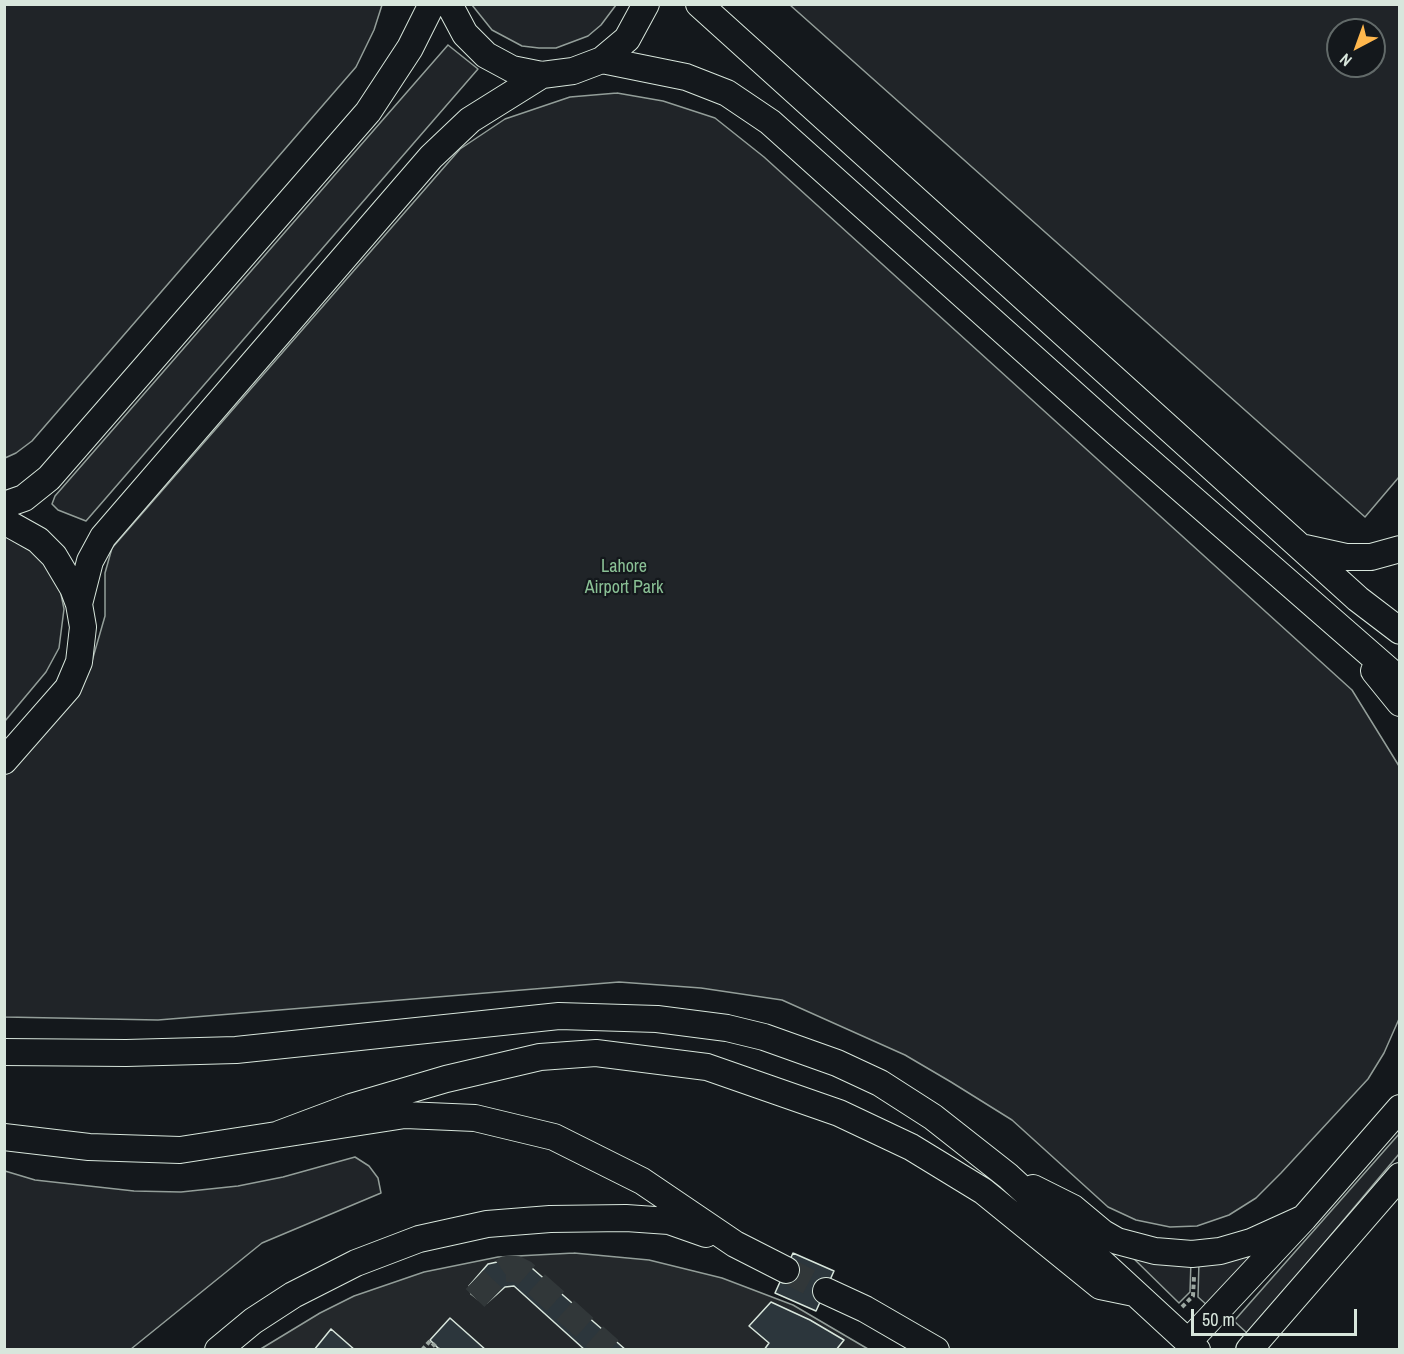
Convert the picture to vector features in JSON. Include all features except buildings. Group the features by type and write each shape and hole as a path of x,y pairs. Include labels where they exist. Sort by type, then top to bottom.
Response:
{"street":[{"path":"4,505 24,498 49,478 368,112 410,48 432,4"},
{"path":"448,4 465,34 486,55 512,69 542,75 573,71 602,60 627,39 646,4"},
{"path":"699,4 1359,599 1400,631"},
{"path":"602,60 686,77 727,93 770,122 1400,680"},
{"path":"79,604 90,561 103,537 431,157 470,120 542,75"},
{"path":"4,521 38,540 54,556 64,570 79,604 83,627 82,648 74,676 59,700 4,761"},
{"path":"1305,548 1346,557 1371,557 1400,549"},
{"path":"1336,624 1400,704"},
{"path":"4,1052 126,1053 236,1050 559,1016 657,1019 727,1028 764,1037 837,1063 879,1083 933,1117 1008,1176 1192,1346 1400,1108"},
{"path":"279,1134 351,1107 446,1078 540,1057 596,1053 707,1067 839,1113 911,1147 983,1191 1100,1286 1135,1293"},
{"path":"4,1137 89,1147 180,1150 405,1115 475,1118 554,1137 642,1181 735,1244 786,1270"},
{"path":"1008,1176 1073,1208 1103,1233 1117,1240 1155,1251 1196,1254 1233,1248 1304,1218"},
{"path":"1248,1350 1400,1176"},
{"path":"218,1350 252,1322 293,1295 356,1263 419,1239 487,1224 550,1219 669,1221 735,1244"},
{"path":"826,1291 890,1323 936,1350"},
{"path":"1275,1320 1275,1350"},
{"path":"890,1323 913,1350"}],"path":[{"path":"1168,1324 1193,1296 1196,1254"},
{"path":"422,1350 430,1341 439,1350"}],"green space":[{"path":"5,4 382,5 374,30 356,67 32,441 5,458"},
{"path":"472,5 616,5 601,25 588,36 556,48 539,48 522,46 492,30"},
{"path":"790,5 1399,5 1399,477 1365,517"},
{"path":"448,45 478,69 86,521 58,510 52,504 55,496"},
{"name":"Lahore Airport Park","path":"617,93 663,101 715,118 764,157 1352,690 1399,766 1399,1019 1384,1053 1368,1079 1256,1198 1229,1215 1197,1226 1170,1227 1136,1220 1108,1207 1012,1120 905,1055 782,1000 701,988 619,982 158,1020 5,1017 5,774 74,694 90,668 105,616 105,573 112,548 460,149 505,119 570,97"},
{"path":"5,532 39,555 60,589 64,609 59,648 46,672 5,721"},
{"path":"1399,1134 1399,1154 1248,1334 1234,1321"},
{"path":"355,1157 369,1166 378,1178 381,1193 262,1243 131,1349 5,1349 5,1171 35,1180 134,1191 181,1192 238,1186 283,1177"},
{"path":"1257,1249 1208,1306 1198,1297 1199,1261"},
{"path":"1130,1255 1191,1261 1190,1292 1179,1303"}],"shaded area":[{"path":"574,1253 649,1260 722,1278 793,1305 868,1349 259,1350 320,1313 354,1296 424,1272 498,1257"}],"tunnel":[{"path":"475,1298 496,1276 506,1269 516,1269 524,1273 610,1350"},
{"path":"786,1270 826,1291"}]}
